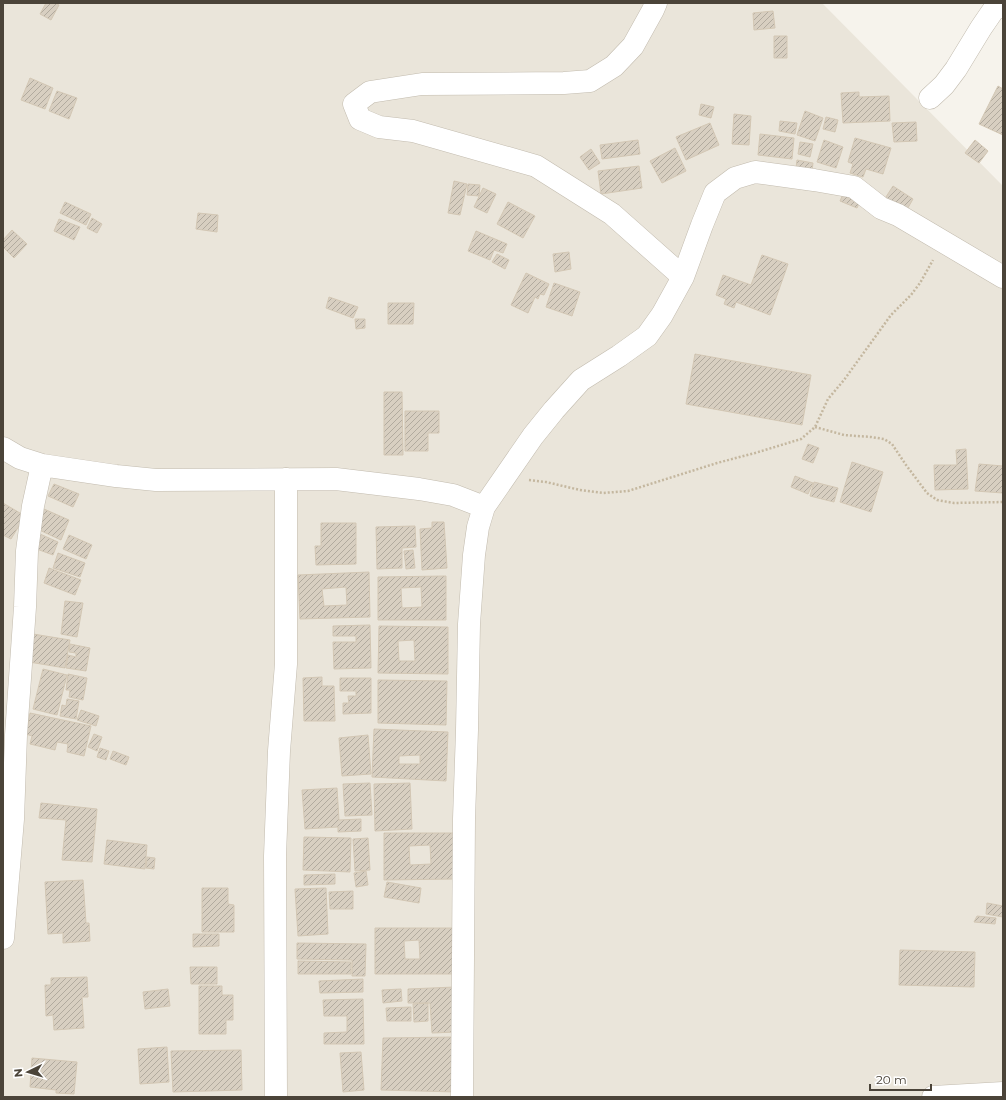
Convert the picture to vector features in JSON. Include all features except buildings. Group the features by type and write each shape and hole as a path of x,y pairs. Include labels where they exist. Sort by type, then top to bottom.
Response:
{"street":[{"path":"656,3 633,46 614,66 590,80 556,84 422,84 370,92 354,104 360,120 379,127 413,131 536,166 612,214 684,277"},
{"path":"930,98 944,85 956,69 994,9 1003,6"},
{"path":"462,1097 464,819 469,624 474,556 478,527 484,507 533,436 581,380 647,336 662,315 684,277 715,193 735,178 755,172 854,187 882,208 898,215 1003,277"},
{"path":"3,448 20,458 42,465 156,480 336,479 419,489 453,495 484,507"},
{"path":"3,938 13,819 16,735 25,606 27,551 33,506 42,465"},
{"path":"276,1097 275,856 279,751 286,664 286,479"},
{"path":"933,1097 1003,1093"}],"path":[{"path":"504,478 546,482 580,490 603,493 628,492 717,463 801,439 815,427 828,399 844,380 891,315 911,294 930,267 938,249 944,242"},
{"path":"815,427 844,435 871,436 884,439 892,444 927,493 937,500 954,503 1003,502"}],"shaded area":[{"path":"3,3 822,3 1003,186 1003,1097 3,1097"}]}
